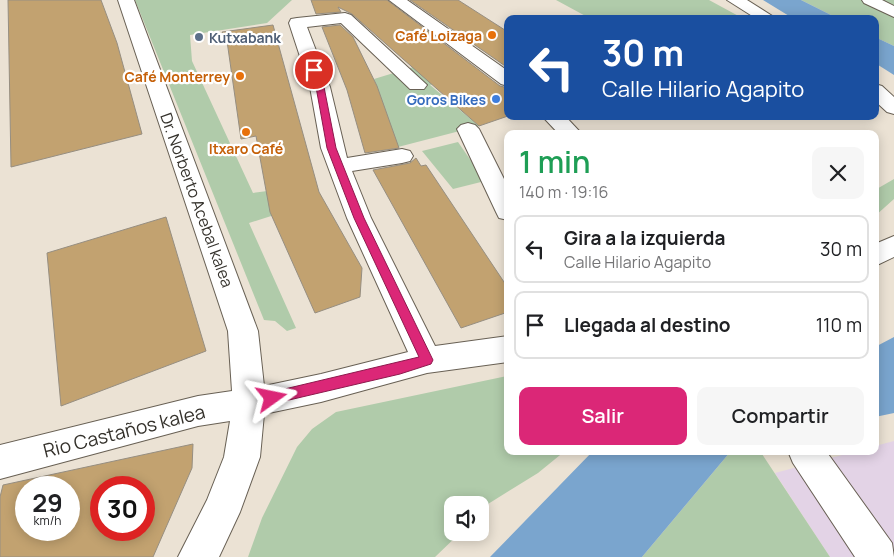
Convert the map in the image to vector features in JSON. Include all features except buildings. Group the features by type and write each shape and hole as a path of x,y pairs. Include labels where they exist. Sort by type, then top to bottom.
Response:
{"street":[{"name":"Dr. Norberto Acebal kalea","path":"126,0 241,322 249,403"},
{"path":"397,0 504,77"},
{"path":"735,0 762,15"},
{"path":"870,0 894,12"},
{"path":"417,85 346,18 297,23 320,87 332,148 359,218 426,360"},
{"path":"879,94 894,108"},
{"path":"556,120 568,130"},
{"path":"468,129 504,204"},
{"path":"339,166 402,156"},
{"path":"879,253 894,244"},
{"name":"Rio Castaños kalea","path":"0,462 198,411 249,403 400,368 426,360 504,350"},
{"path":"198,557 221,512 242,457 249,403"},
{"path":"808,455 874,550"}],"shaded area":[{"path":"894,441 894,557 830,557 775,473 842,455 879,455 879,445"}],"green space":[{"path":"135,0 292,0 267,23 190,35 192,61 253,193 313,185 318,201 249,223 296,328 287,331 275,321 264,320"},
{"path":"556,0 709,0 737,15 584,15"},
{"path":"801,0 894,0 894,46 879,39 879,15 831,15"},
{"path":"446,57 467,73 430,85 479,126 398,147 374,79"},
{"path":"458,142 485,181 453,189 422,151"},
{"path":"894,179 894,199 879,212 879,188"},
{"path":"504,377 504,455 560,455 538,473 489,503 489,496 444,496 444,541 452,541 435,557 248,557 262,518 297,447 312,429 336,412"},
{"path":"728,455 763,455 830,557 642,557"}],"water":[{"path":"763,0 801,0 831,15 787,15"},
{"path":"879,39 894,46 894,75 879,66"},
{"path":"894,337 894,413 879,416 879,345"},
{"path":"589,455 728,455 642,557 490,557"}],"place":[{"name":"Café Loizaga","path":"492,35"},
{"name":"Kutxabank","path":"199,37"},
{"name":"Café Monterrey","path":"240,76"},
{"name":"Goros Bikes","path":"496,99"},
{"name":"Itxaro Café","path":"246,132"}],"route":[{"path":"272,398 321,388 426,360 359,218 332,148 320,87 314,70"}]}
